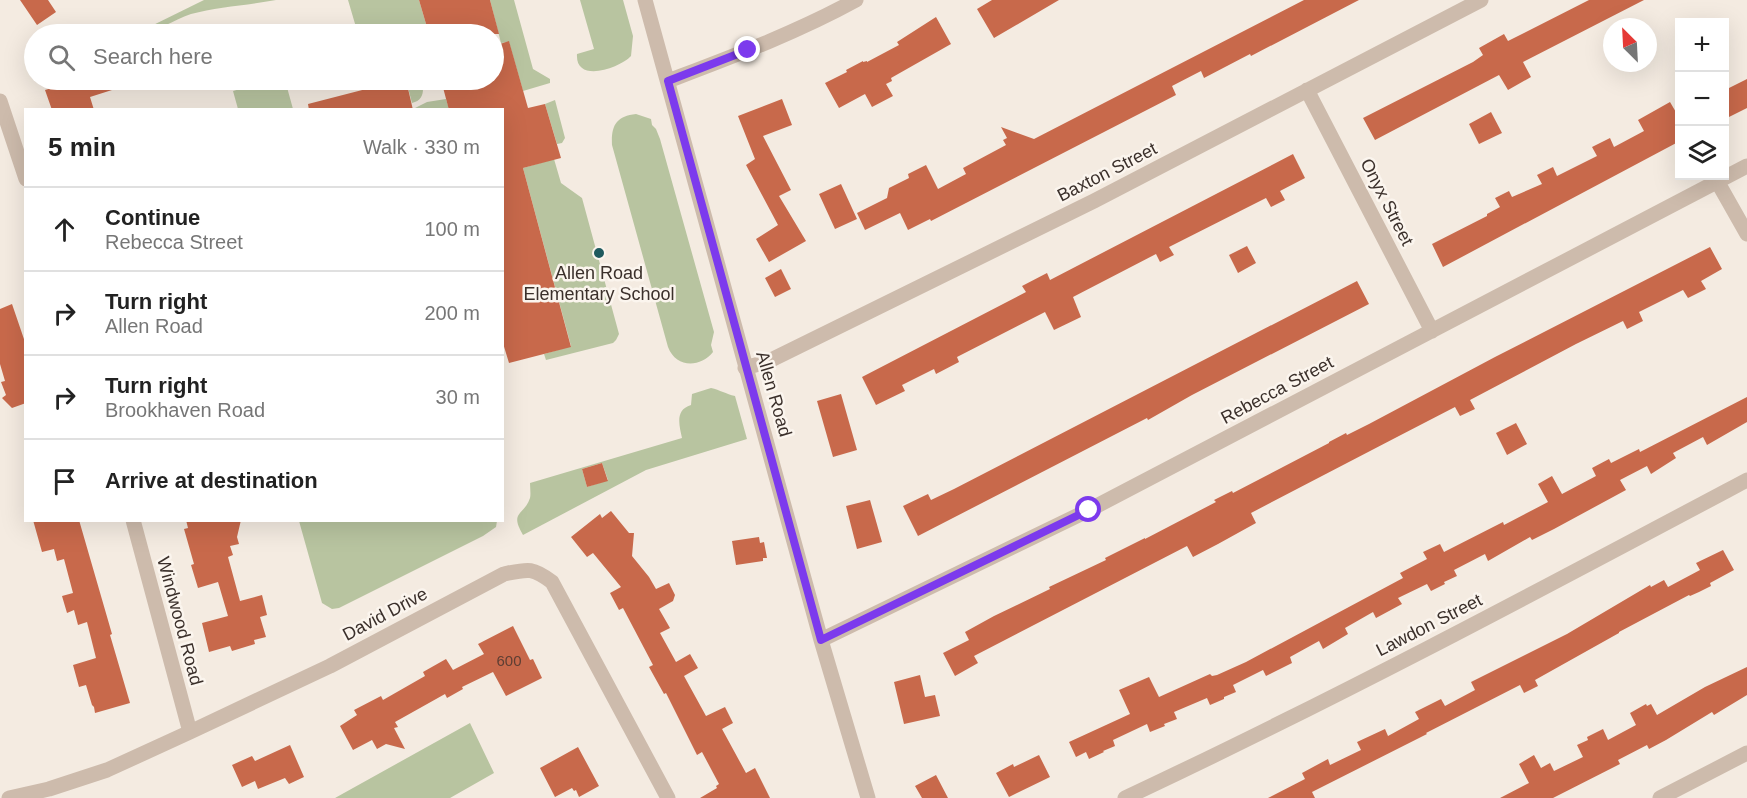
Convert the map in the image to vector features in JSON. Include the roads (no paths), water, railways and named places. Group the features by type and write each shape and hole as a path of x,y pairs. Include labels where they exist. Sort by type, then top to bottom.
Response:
{"street":[{"name":"Allen Road","path":"645,0 821,640 868,798"},
{"path":"668,81 748,50 856,0"},
{"name":"Baxton Street","path":"745,368 769,361 1073,212 1481,0"},
{"name":"Onyx Street","path":"1307,90 1432,332"},
{"path":"0,101 24,173"},
{"name":"Rebecca Street","path":"821,640 1089,510 1747,166"},
{"path":"1717,182 1747,234"},
{"name":"Lawdon Street","path":"1125,798 1208,759 1520,600 1747,480"},
{"name":"Windwood Road","path":"134,522 189,732"},
{"name":"David Drive","path":"9,798 50,789 107,770 330,666 504,574 526,570 538,571 552,582 669,798"},
{"path":"1660,798 1747,753"}],"place":[{"name":"Allen Road Elementary School","path":"599,253"}]}
